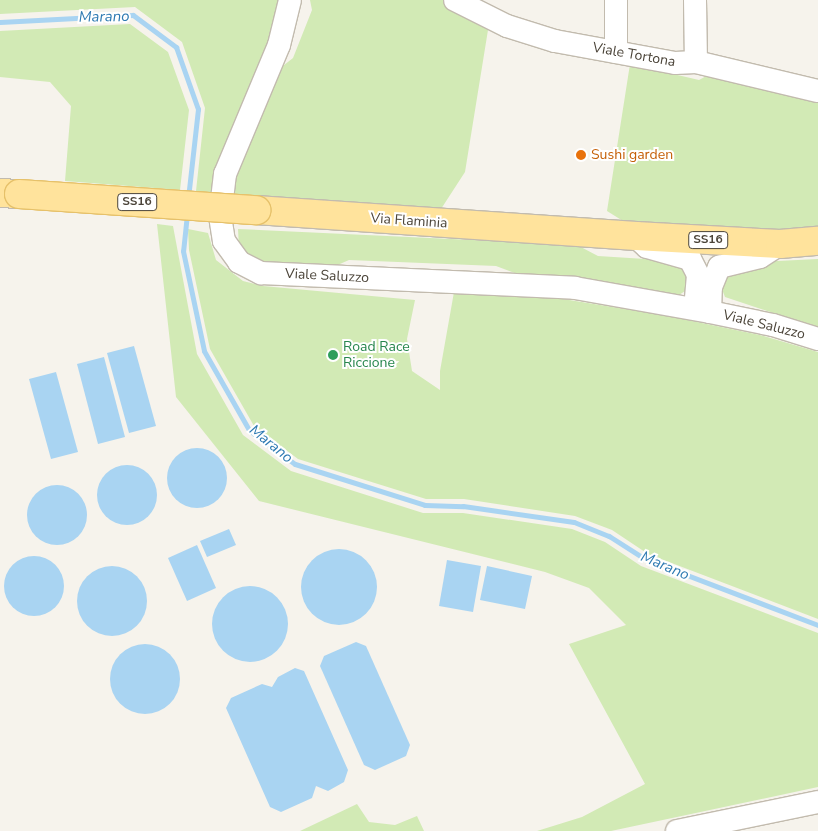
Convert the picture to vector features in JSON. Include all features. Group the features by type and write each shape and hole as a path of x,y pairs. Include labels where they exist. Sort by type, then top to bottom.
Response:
{"main road":[{"name":"Via Flaminia","path":"10,193 636,236 780,244 818,241"}],"street":[{"name":"Viale Saluzzo","path":"290,0 279,45 225,174 221,225 224,241 239,262 261,273 574,288 703,310 773,325 818,339"},
{"name":"Viale Tortona","path":"455,0 507,26 616,52 675,63 696,62 818,90"},
{"path":"616,0 616,52"},
{"path":"695,0 696,62"},
{"path":"636,236 647,247 690,259 698,275 703,310"},
{"name":"Viale Saluzzo","path":"703,310 719,267 760,257 780,244"},
{"path":"677,831 818,802"}],"green space":[{"path":"0,0 278,0 269,42 213,194 196,191 205,108 182,42 135,7 0,14"},
{"path":"310,0 444,0 450,8 488,30 465,172 441,209 234,197 237,169 279,69 293,58 312,10"},
{"path":"130,24 168,52 189,110 180,190 65,181 71,106 50,82 0,77 0,31"},
{"path":"630,64 699,80 712,73 818,97 818,228 779,231 637,223 623,221 607,211"},
{"path":"157,224 173,226 197,354 243,435 291,471 423,513 463,513 572,529 605,542 641,566 818,633 818,787 611,831 537,831 582,817 645,784 569,644 626,625 589,588 545,572 259,501 176,397"},
{"path":"188,229 208,233 216,260 243,281 263,286 415,300 407,339 412,371 440,390 440,371 454,292 563,299 668,316 760,335 818,352 818,619 648,554 612,530 575,516 464,499 426,499 298,459 254,426 210,349 189,250"},
{"path":"238,229 577,245 598,256 677,261 686,268 688,280 685,291 676,297 520,275 496,266 349,260 333,267 262,263 248,258 239,248"},
{"path":"818,259 818,328 725,297 720,284 740,263"},
{"path":"357,804 369,822 395,825 417,816 424,831 300,831"}],"water":[{"path":"134,346 156,426 129,433 107,353"},
{"path":"104,357 125,437 98,444 77,364"},
{"path":"56,372 78,452 51,459 29,379"},
{"path":"191,448 203,448 219,456 225,466 227,478 225,490 219,500 203,508 191,508 175,500 167,484 167,472 175,456"},
{"path":"121,465 133,465 149,473 155,483 157,495 155,507 149,517 133,525 121,525 105,517 97,501 97,489 105,473"},
{"path":"51,485 63,485 79,493 85,503 87,515 85,527 79,537 63,545 51,545 35,537 27,521 27,509 35,493"},
{"path":"229,529 236,545 207,557 200,541"},
{"path":"197,545 216,588 187,601 168,558"},
{"path":"332,549 346,549 360,555 371,566 377,580 374,602 366,614 346,625 332,625 318,619 307,608 301,594 301,580 307,566 318,555"},
{"path":"28,556 40,556 56,564 62,574 64,586 62,598 56,608 40,616 28,616 12,608 4,592 4,580 12,564"},
{"path":"447,560 481,566 473,612 439,606"},
{"path":"112,566 131,572 141,582 147,601 141,620 131,630 112,636 93,630 83,620 77,601 83,582 93,572"},
{"path":"487,566 532,576 525,609 480,600"},
{"path":"250,586 265,589 277,597 285,609 288,624 285,639 277,651 265,659 250,662 235,659 223,651 215,639 212,624 215,609 223,597 235,589"},
{"path":"356,642 366,646 410,745 406,756 375,770 364,765 320,666 324,656"},
{"path":"145,644 164,650 174,660 180,679 174,698 164,708 145,714 126,708 116,698 110,679 116,660 126,650"},
{"path":"295,668 304,671 348,770 344,782 328,791 316,786 312,798 281,812 270,807 226,708 231,698 262,684 272,687 278,677"}],"waterway":[{"name":"Marano","path":"0,22 133,15 176,47 198,109 188,198"},
{"name":"Marano","path":"187,214 183,251 204,351 249,430 295,464 425,505 463,506 574,522 609,536 645,559 818,625"}],"place":[{"name":"Sushi garden","path":"581,155"},
{"name":"Road Race Riccione","path":"333,355"}]}
